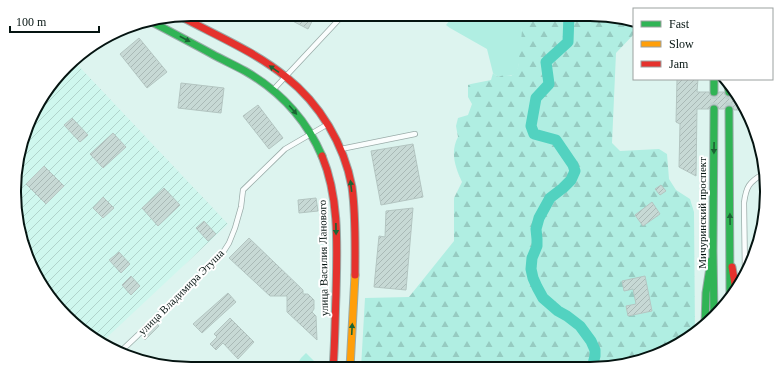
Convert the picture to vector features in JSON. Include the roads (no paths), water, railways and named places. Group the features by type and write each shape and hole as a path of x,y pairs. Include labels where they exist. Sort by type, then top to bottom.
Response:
{"street":[{"path":"189,21 238,47 285,76 299,88 316,108 328,124 341,149 350,179 354,214 355,287 350,362"},
{"path":"273,90 337,21"},
{"name":"улица Василия Ланового","path":"157,24 234,65 273,90 296,113 318,146 329,176 335,212 336,266 333,362"},
{"path":"714,80 714,92"},
{"name":"Мичуринский проспект","path":"714,109 712,251 714,308"},
{"path":"729,110 730,288"},
{"name":"улица Владимира Этуша","path":"124,348 222,254 229,243 235,228 241,207 243,190 285,149 328,124"},
{"path":"341,149 415,134"},
{"path":"745,261 745,194 748,186 760,176"},
{"path":"705,317 706,293 712,251"},
{"path":"730,258 734,281"}],"waterway":[{"path":"569,21 568,42 546,62 549,84 536,98 531,126 534,134 556,140 573,165 575,171 571,180 550,198 539,218 536,229 537,246 532,258 531,269 533,278 543,298 558,311 580,326 591,341 595,350 594,362"}],"tunnel":[{"path":"714,92 714,109"},
{"path":"729,94 729,110"}]}
